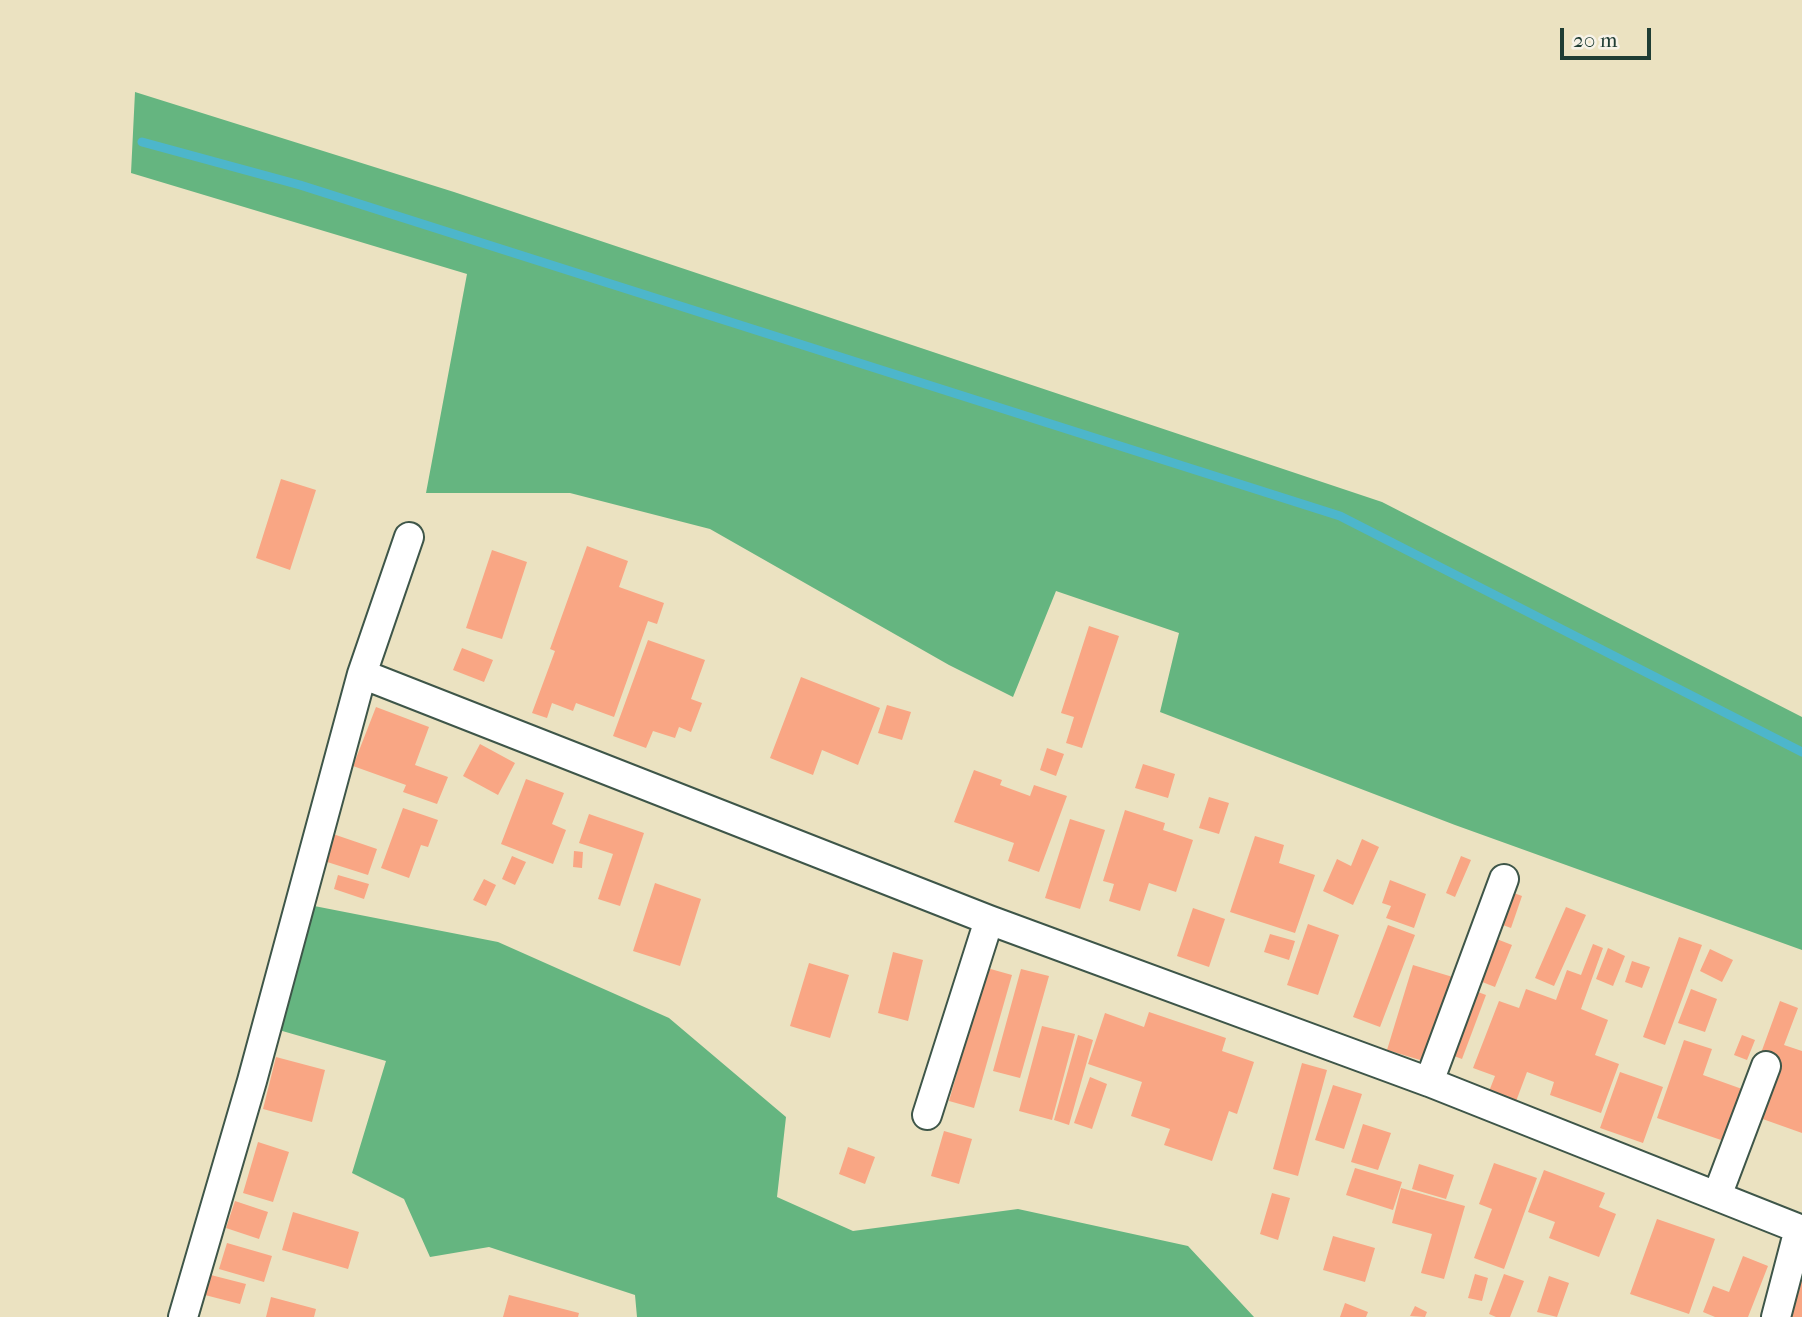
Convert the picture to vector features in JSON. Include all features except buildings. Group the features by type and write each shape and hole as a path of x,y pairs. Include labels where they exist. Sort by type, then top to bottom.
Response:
{"street":[{"path":"183,1317 252,1081 362,674 409,537"},
{"path":"362,674 989,920 1429,1083 1800,1230 1776,1317"},
{"path":"1429,1083 1504,879"},
{"path":"927,1115 989,920"},
{"path":"1717,1196 1766,1066"}],"green space":[{"path":"135,92 454,192 1382,502 1802,717 1802,950 1455,825 1160,712 1179,633 1056,591 1013,697 949,665 710,529 570,493 426,493 467,274 131,173"},
{"path":"304,904 498,942 669,1018 786,1117 777,1197 853,1231 1018,1209 1188,1246 1254,1317 637,1317 635,1295 489,1247 430,1257 404,1199 352,1173 386,1061 272,1028"}],"waterway":[{"path":"142,142 300,185 1340,516 1802,752"}]}
